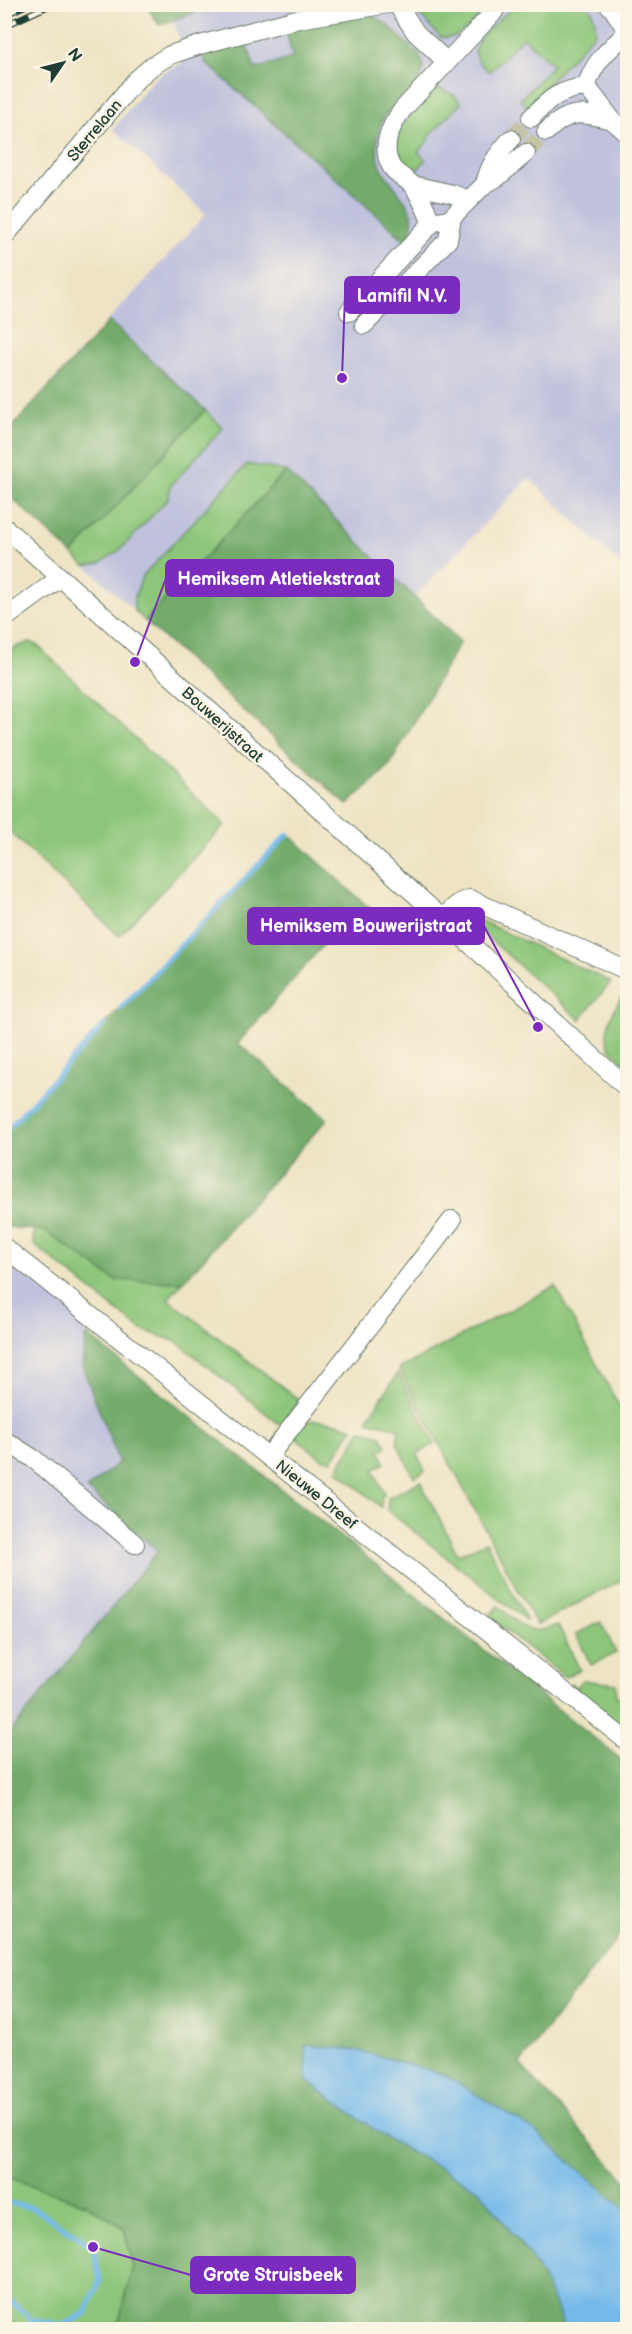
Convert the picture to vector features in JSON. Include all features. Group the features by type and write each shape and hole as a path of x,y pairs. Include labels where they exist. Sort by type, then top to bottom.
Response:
{"street":[{"name":"Sterrelaan","path":"4,237 136,80 152,66 170,55 293,20 388,4"},
{"path":"397,4 416,33 447,62"},
{"path":"432,223 412,185 392,167 386,151 388,136 393,122 403,109 493,13 498,4"},
{"path":"608,4 614,9 627,32 605,53 588,76 587,87 612,120 627,134"},
{"path":"531,118 553,97 569,89 587,87"},
{"path":"546,132 567,115 584,113 612,120"},
{"path":"484,184 497,155 511,139"},
{"path":"350,312 432,223 452,217 484,184 504,173 526,153"},
{"path":"412,185 469,200"},
{"path":"364,325 448,240 452,217"},
{"name":"Bouwerijstraat","path":"4,527 443,919 627,1089"},
{"path":"4,619 60,578"},
{"path":"443,919 455,906 470,899 627,970"},
{"path":"269,1456 452,1220"},
{"name":"Nieuwe Dreef","path":"4,1247 627,1742"},
{"path":"4,1440 34,1459 135,1544"}],"shaded area":[{"path":"215,4 627,5 627,571 529,478 415,596 460,642 389,766 347,805 5,492 4,435 206,214 113,129 152,81 163,72 188,60 172,19"},
{"path":"5,1247 81,1309 86,1334 82,1366 119,1462 88,1489 158,1551 5,1739"}],"green space":[{"path":"146,5 215,5 159,25"},
{"path":"480,5 481,14 468,28 458,35 447,38 440,37 418,13 419,8"},
{"path":"519,5 586,5 592,10 595,21 595,33 527,106 520,100 553,65 523,37 489,72 478,61 475,53 485,33 499,19"},
{"path":"370,15 394,31 416,52 423,64 423,71 415,85 384,117 380,126 377,147 382,168 409,207 412,229 406,241 205,62 203,55 224,46 247,44 255,69 293,58 286,32 301,27"},
{"path":"438,88 454,95 461,103 428,137 430,139 418,152 426,160 416,171 398,163 395,156 396,144 403,122"},
{"path":"109,321 205,410 72,554 5,492 5,435"},
{"path":"205,410 223,428 171,485 168,499 121,549 101,563 85,566 72,554"},
{"path":"247,464 286,471 145,621 134,610 134,598 143,576"},
{"path":"286,471 460,642 389,766 347,805 145,621"},
{"path":"30,642 38,646 225,825 119,936 5,827 5,658 14,648"},
{"path":"288,834 399,935 363,943 324,944 238,1043 327,1119 183,1282 115,1280 45,1231 8,1227 4,1224 5,1133 105,1024"},
{"path":"471,916 611,982 580,1020 472,923 469,918"},
{"path":"627,992 627,1065 611,1050 607,1030 619,1002"},
{"path":"34,1229 45,1231 115,1280 183,1282 168,1299 302,1402 283,1427 177,1342 140,1329 33,1244"},
{"path":"555,1286 627,1421 627,1577 537,1625 399,1369"},
{"path":"86,1334 627,1764 627,1925 520,2064 627,2182 627,2211 598,2187 306,2046 307,2081 388,2139 480,2190 537,2266 566,2329 107,2329 119,2322 133,2267 124,2228 88,2205 5,2176 5,1739 158,1551 87,1489 119,1462 82,1366"},
{"path":"398,1373 435,1444 417,1454 425,1471 414,1477 397,1443 399,1429 367,1420"},
{"path":"305,1421 334,1422 353,1428 332,1460 323,1459 294,1437"},
{"path":"361,1430 381,1436 387,1446 379,1451 385,1463 373,1470 385,1494 382,1496 381,1507 337,1470"},
{"path":"420,1481 458,1555 486,1542 527,1621 387,1510 388,1498"},
{"path":"498,1606 519,1624 531,1630 547,1629 558,1625 580,1670 565,1677 489,1617"},
{"path":"601,1622 616,1653 591,1665 576,1634"},
{"path":"582,1680 616,1684 616,1697 627,1698 627,1732 569,1686 571,1683 577,1688"},
{"path":"5,2176 88,2205 124,2228 133,2267 119,2322 107,2329 21,2329 5,2313"}],"water":[{"path":"306,2045 356,2050 443,2074 532,2129 627,2211 627,2329 566,2329 537,2266 480,2190 388,2139 307,2081"}],"waterway":[{"path":"120,1009 288,834"},
{"path":"4,1133 105,1024"},
{"path":"4,2202 34,2208 93,2247 100,2280 86,2313 63,2326 32,2320 4,2295"}],"tunnel":[{"path":"511,139 531,118"},
{"path":"526,153 546,132"}],"railway":[{"path":"4,15 28,4"},
{"path":"4,26 52,4"}],"place":[{"name":"Lamifil N.V.","path":"342,378"},
{"name":"Hemiksem Atletiekstraat","path":"135,662"},
{"name":"Hemiksem Bouwerijstraat","path":"538,1027"},
{"name":"Grote Struisbeek","path":"93,2247"}]}
